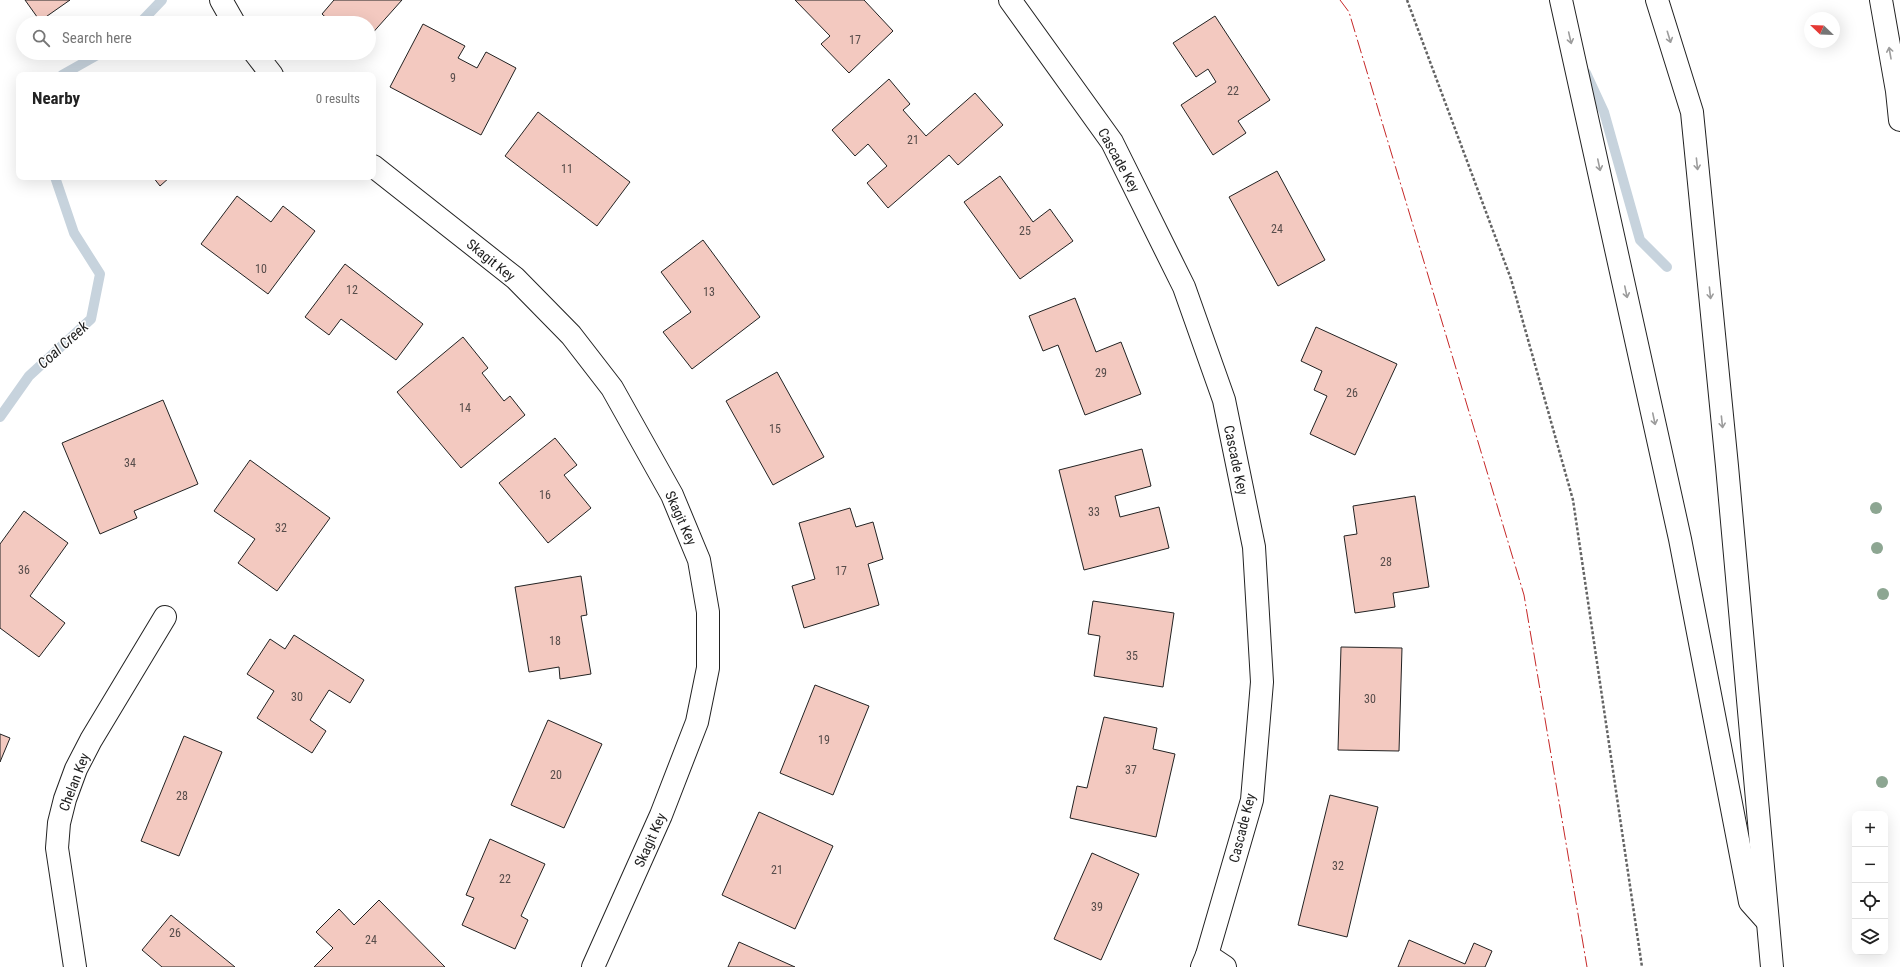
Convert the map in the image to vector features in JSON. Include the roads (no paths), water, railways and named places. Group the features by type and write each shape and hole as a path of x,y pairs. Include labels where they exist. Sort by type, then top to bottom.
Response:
{"main road":[{"path":"220,0 230,16"},
{"name":"Cascade Key","path":"1010,0 1112,142 1184,287 1224,400 1254,547 1262,682 1252,800 1204,961"},
{"path":"1561,0 1589,121 1680,539 1750,902 1767,921"},
{"path":"1657,0 1692,112 1727,466 1772,967"},
{"path":"1881,0 1897,91 1900,120"},
{"path":"260,60 270,72"},
{"name":"Skagit Key","path":"376,168 514,278 571,335 612,388 672,495 699,560 708,612 708,668 697,722 661,815 593,967"},
{"name":"Chelan Key","path":"75,967 57,848 59,823 65,799 76,769 91,740 165,617"},
{"path":"1204,961 1226,967"}],"waterway":[{"name":"Coal Creek","path":"147,16 162,0"},
{"name":"Coal Creek","path":"67,72 89,60"},
{"path":"1586,73 1604,112 1640,240 1667,267"},
{"name":"Coal Creek","path":"0,417 29,376 91,319 100,274 74,233 56,180"}]}
